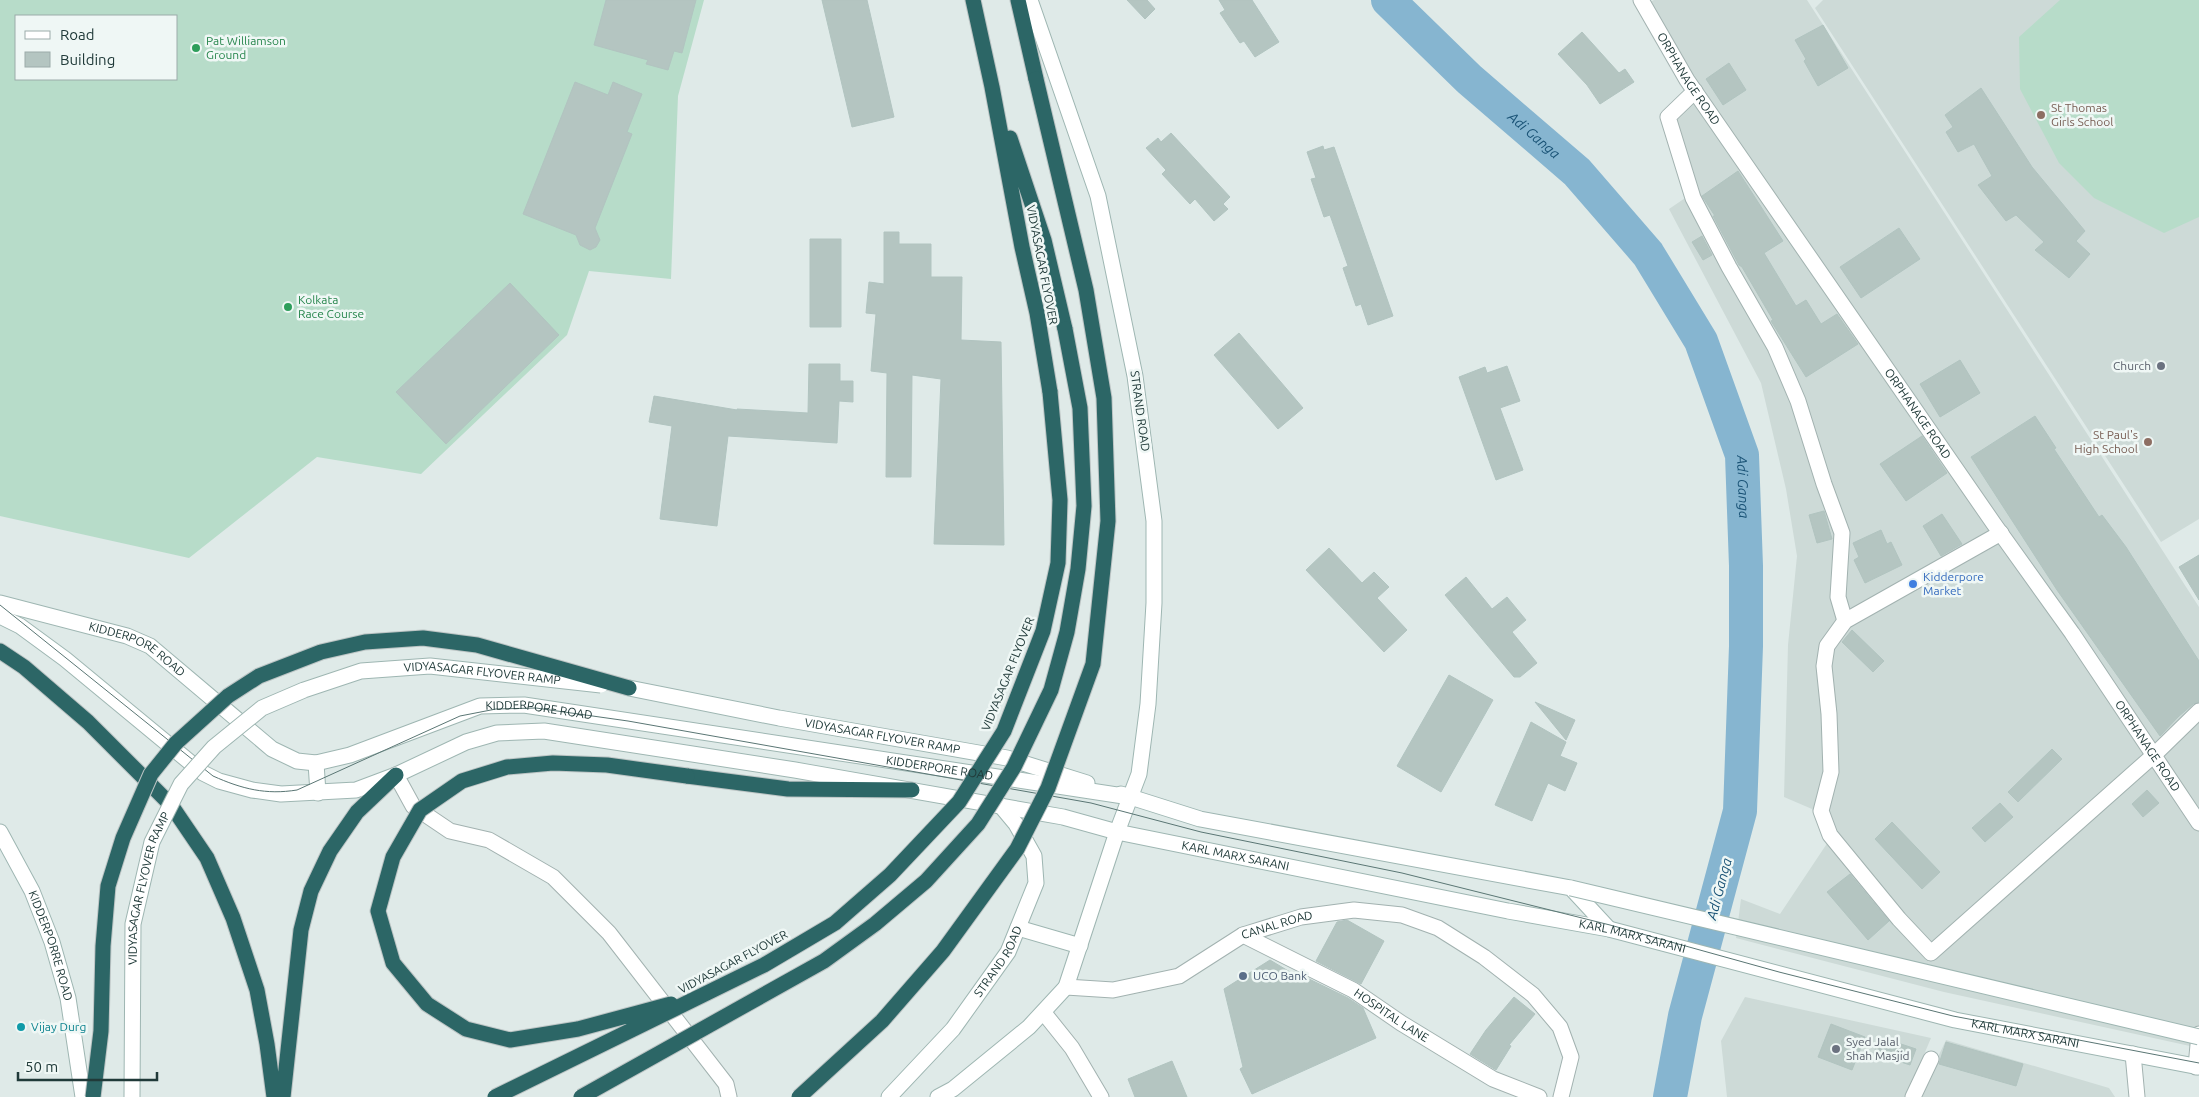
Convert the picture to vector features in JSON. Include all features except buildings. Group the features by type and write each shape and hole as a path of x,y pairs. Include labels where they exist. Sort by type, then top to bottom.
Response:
{"highway":[{"name":"VIDYASAGAR FLYOVER","path":"495,1097 764,966 835,923 883,881 959,802 1004,731 1043,631 1058,562 1060,500 1050,392 1037,312 1022,247 974,0"},
{"path":"799,1097 882,1021 942,951 1017,849 1048,788 1093,664 1108,521 1104,398 1086,290 1018,0"},
{"path":"581,1097 824,961 875,924 926,881 978,824 1014,767 1051,690 1067,632 1078,569 1084,506 1080,408 1065,329 1044,240 992,87"},
{"path":"93,1097 101,1031 103,946 108,886 123,838 151,774 176,743 228,696 259,676 322,652 364,642 423,638 477,645 629,688"},
{"path":"0,651 24,667 88,722 171,805 207,858 233,918 258,990 274,1097"},
{"path":"708,994 578,1029 510,1040 466,1029 428,1004 393,963 378,911 393,857 420,810 462,781 507,767 553,762 607,765 788,789 912,790"},
{"path":"282,1097 301,930 311,891 330,851 357,812 396,775"}],"main road":[{"name":"STRAND ROAD","path":"1030,0 1098,196 1135,376 1154,521 1154,603 1148,704 1139,774 1117,832 1066,987"},
{"name":"ORPHANAGE ROAD","path":"1641,0 1695,91 2072,633 2199,823"},
{"path":"1695,91 1668,117 1693,198 1728,267 1775,347 1798,401 1824,484 1842,532 1838,597 1845,621"},
{"path":"2001,533 1845,621 1827,646 1824,666 1829,714 1831,772 1821,811 1830,835 1899,918 1931,953 2154,755 2199,711"},
{"name":"KIDDERPORE ROAD","path":"0,602 127,636 150,646 272,749 297,761 316,763 350,755 480,706 524,705 1130,797"},
{"name":"KIDDERPORE ROAD","path":"0,616 20,626 65,659 203,773 252,790 281,794 356,790 396,775 466,742 497,733 544,731 795,770 1063,816"},
{"name":"VIDYASAGAR FLYOVER RAMP","path":"132,1097 133,924 152,842 181,784 214,747 262,708 304,690 361,671 430,666 629,688 779,718 1007,758 1130,797"},
{"path":"316,763 318,793"},
{"path":"396,775 413,806 450,831 489,840 553,877 609,933 726,1084 729,1097"},
{"path":"1130,797 1200,819 1571,888 2199,1035 2197,1067"},
{"name":"STRAND ROAD","path":"889,1097 954,1029 1008,952 1036,883 1034,856 1016,824 1001,806"},
{"name":"KARL MARX SARANI","path":"1063,816 1117,832 1508,911 1609,929 1778,975 1955,1020 2197,1067"},
{"name":"KIDDERPORRE ROAD","path":"0,832 32,891 52,942 68,998 83,1097"},
{"path":"1571,888 1609,929"},
{"name":"CANAL ROAD","path":"1066,987 1113,990 1179,976 1243,935 1301,917 1354,910 1402,915 1438,928 1484,957 1533,995 1560,1027 1571,1057 1561,1097"},
{"path":"1018,928 1080,946"},
{"name":"HOSPITAL LANE","path":"1243,935 1353,990 1493,1079 1539,1097"},
{"path":"938,1097 953,1089 1044,1013 1066,987"},
{"path":"1044,1013 1072,1048 1101,1097"},
{"path":"2133,1054 2137,1097"},
{"path":"1913,1097 1931,1059"}],"shaded area":[{"path":"1654,0 1807,0 2199,607 2199,706 2155,749 1691,79 1648,3"},
{"name":"St Thomas Girls School","path":"1823,0 2199,0 2199,519 2161,542 1815,8"},
{"name":"Kidderpore Market","path":"1693,97 1990,525 2144,751 2199,717 2199,1048 1944,992 1736,938 1741,899 1780,914 1828,842 1812,809 1784,797 1788,645 1797,556 1786,489 1761,383 1669,209 1694,192 1674,120"},
{"path":"1745,997 1931,1038 1906,1097 1727,1097 1721,1041"},
{"path":"1946,1040 2109,1088 2115,1097 1919,1097"}],"green space":[{"name":"Kolkata Race Course","path":"0,0 704,0 678,96 671,279 589,271 567,335 421,474 317,457 189,558 0,516"},
{"path":"2060,0 2199,0 2199,217 2164,233 2094,198 2059,163 2020,89 2019,37"}],"waterway":[{"name":"Adi Ganga","path":"1388,0 1469,79 1577,172 1648,254 1701,341 1742,455 1746,566 1746,646 1740,811 1685,1016 1670,1097"}],"tram line":[{"path":"0,605 213,776 254,790 275,792 297,790 460,716 496,709 536,708 628,721 1091,803 1201,832 1402,873 1610,925 1779,972 1953,1016 2199,1063"}],"place":[{"name":"Pat Williamson Ground","path":"196,48"},
{"name":"St Thomas Girls School","path":"2041,115"},
{"name":"Kolkata Race Course","path":"288,307"},
{"name":"Church","path":"2161,366"},
{"name":"St Paul's High School","path":"2148,442"},
{"name":"Kidderpore Market","path":"1913,584"},
{"name":"UCO Bank","path":"1243,976"},
{"name":"Vijay Durg","path":"21,1027"},
{"name":"Syed Jalal Shah Masjid","path":"1836,1049"}]}
